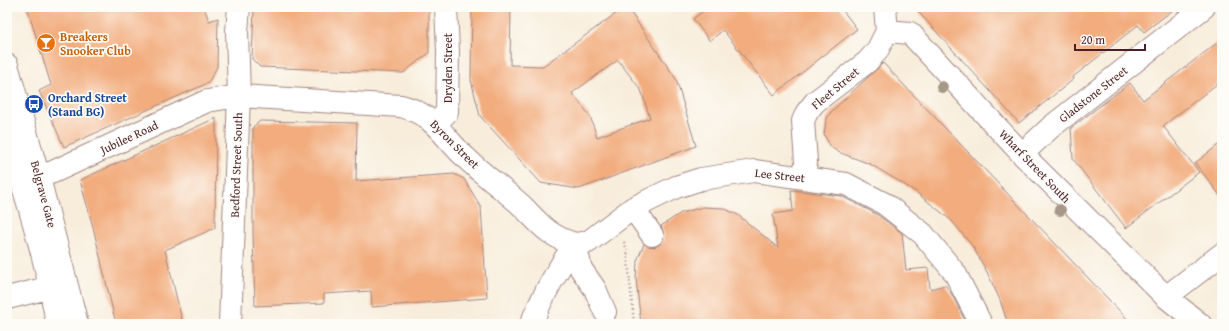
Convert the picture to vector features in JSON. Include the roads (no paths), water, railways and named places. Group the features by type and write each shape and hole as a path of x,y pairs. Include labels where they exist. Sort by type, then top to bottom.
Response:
{"street":[{"name":"Bedford Street South","path":"230,324 238,96 237,30 239,7"},
{"name":"Dryden Street","path":"436,124 447,112 448,51 446,7"},
{"path":"886,7 887,31"},
{"name":"Gladstone Street","path":"1022,154 1050,127 1204,7"},
{"name":"Wharf Street South","path":"887,31 910,33 1022,154 1166,297 1187,320"},
{"name":"Fleet Street","path":"804,177 806,162 804,121 807,112 815,102 878,52 887,31"},
{"name":"Belgrave Gate","path":"7,65 21,178"},
{"name":"Byron Street","path":"238,96 401,106 415,110 436,124 466,158 520,205 548,232 561,240 575,244"},
{"name":"Jubilee Road","path":"21,178 207,101 238,96"},
{"name":"Belgrave Gate","path":"7,132 21,178 59,285 77,324"},
{"name":"Lee Street","path":"575,244 588,242 624,214 676,187 700,179 754,171 846,184 885,204 923,234 955,273 981,324"},
{"path":"624,214 652,235"},
{"path":"575,244 581,269 595,289 605,312"},
{"path":"532,324 552,278 575,244"},
{"path":"1166,297 1222,254"},
{"path":"7,298 59,285"},
{"name":"Belgrave Gate","path":"57,324 59,285"}],"place":[{"name":"Breakers Snooker Club","path":"46,43"},
{"name":"Orchard Street (Stand BG)","path":"34,104"}]}
